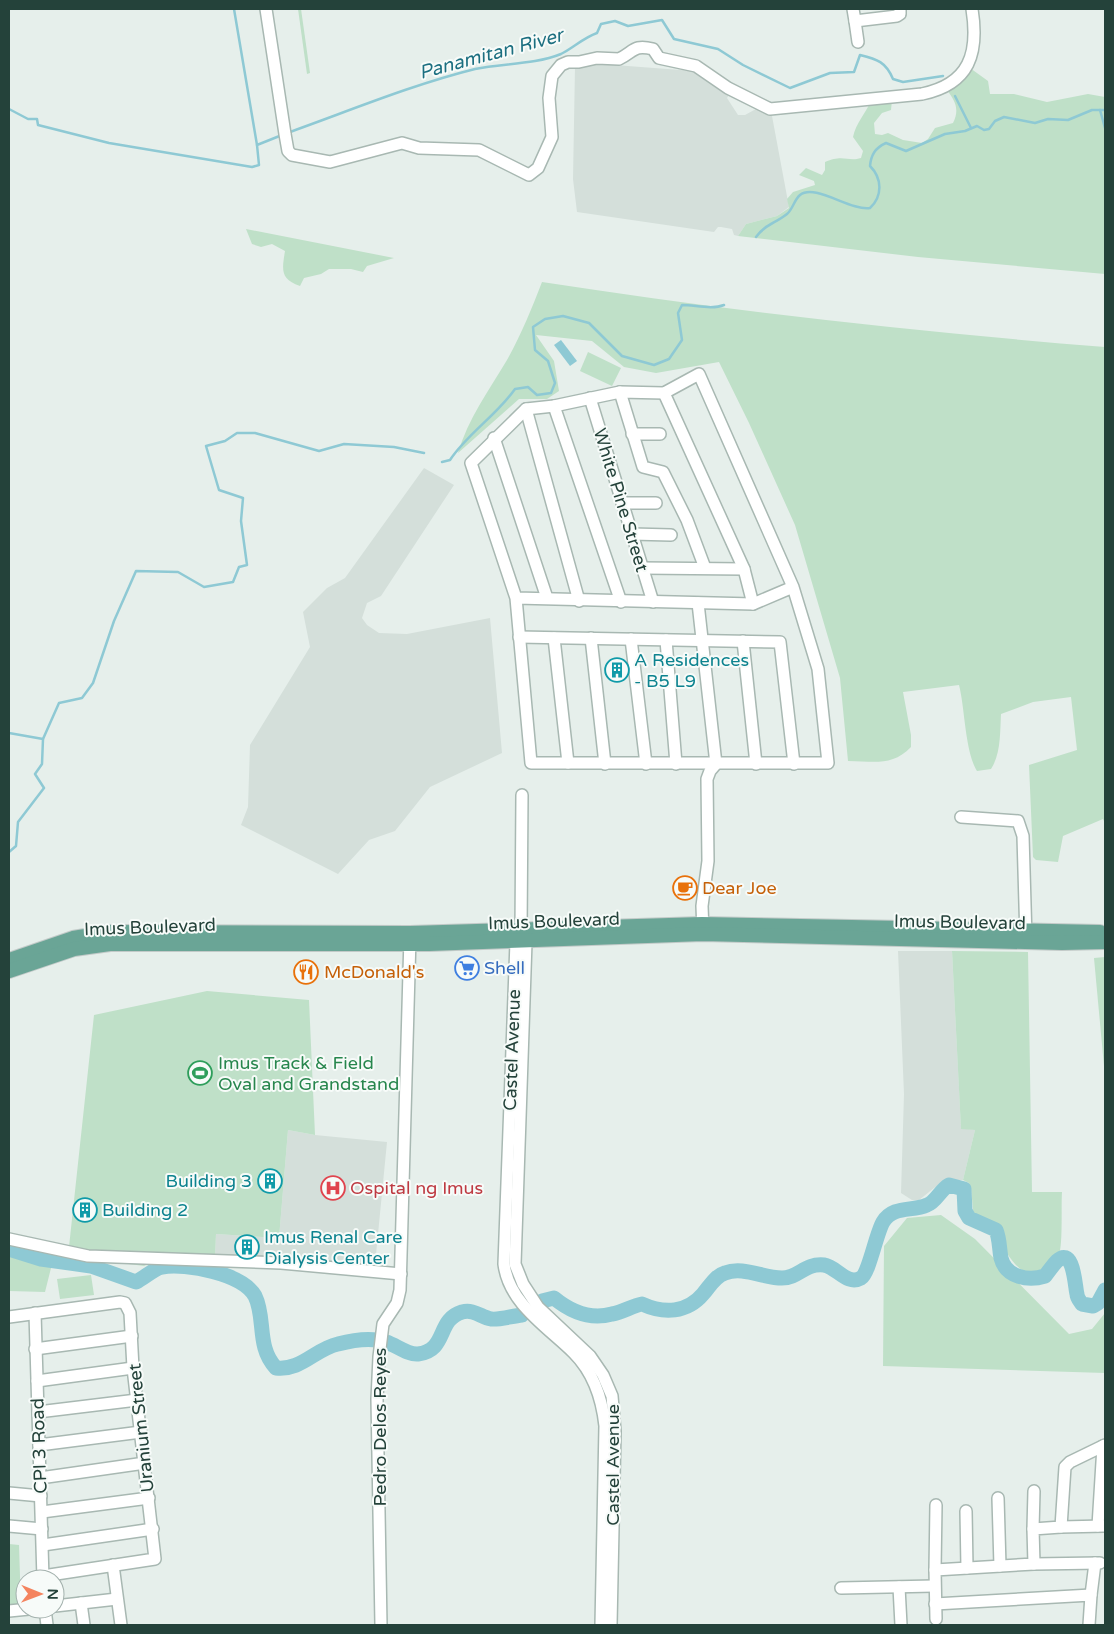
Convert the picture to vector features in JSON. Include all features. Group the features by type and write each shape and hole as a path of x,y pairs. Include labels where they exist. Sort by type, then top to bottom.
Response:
{"main road":[{"name":"Imus Boulevard","path":"9,960 73,938 110,932 410,938 521,938 703,929 1026,937 1105,942"},
{"name":"Imus Boulevard","path":"1026,937 1105,932"},
{"name":"Imus Boulevard","path":"9,971 91,945 410,938"}],"street":[{"path":"266,9 288,151 292,155 330,162 402,143 419,148 479,150 529,175 538,168 552,137 549,98 552,76 561,65 568,62 579,62 597,58 619,60 631,50 646,47 653,49 659,58 699,67 728,88 770,109 922,94 936,91 949,84 960,76 968,65 974,42 972,9"},
{"path":"853,9 858,42"},
{"path":"855,21 896,16 900,14 900,9"},
{"path":"699,374 793,587 818,669 828,763 531,763 516,598 471,463 494,438 526,409 554,406 620,392 664,393 699,374"},
{"path":"620,392 643,468 662,472 687,520 705,568"},
{"path":"664,393 744,569 753,604"},
{"name":"White Pine Street","path":"590,398 653,602"},
{"path":"554,406 621,602"},
{"path":"526,409 579,600"},
{"path":"632,434 660,434"},
{"path":"494,438 547,598"},
{"path":"622,502 656,503"},
{"path":"632,534 671,534"},
{"path":"642,568 744,569"},
{"path":"516,598 753,604 793,587"},
{"path":"698,603 716,764 707,779 708,861 702,906 703,929"},
{"path":"519,637 780,642 794,764"},
{"path":"554,638 568,763"},
{"path":"591,638 606,764"},
{"path":"631,639 646,764"},
{"path":"666,640 676,764"},
{"path":"743,641 756,764"},
{"path":"521,938 522,795"},
{"path":"961,817 1018,821 1023,836 1026,937"},
{"name":"Pedro Delos Reyes","path":"381,1625 377,1399 381,1332 388,1315 398,1303 401,1274 410,938"},
{"name":"Castel Avenue","path":"521,938 504,1264 508,1278 526,1308 574,1354 594,1382 602,1401 605,1426 601,1625"},
{"name":"Castel Avenue","path":"521,938 515,1264 538,1307 590,1356 603,1375 612,1396 615,1431 611,1625"},
{"path":"9,1239 88,1256 281,1262 401,1274"},
{"name":"Uranium Street","path":"35,1313 120,1302 125,1303 129,1308 137,1400 155,1559 113,1565"},
{"path":"9,1318 35,1313"},
{"name":"CPI 3 Road","path":"35,1313 43,1569"},
{"path":"35,1349 132,1336"},
{"path":"37,1381 134,1368"},
{"path":"38,1412 137,1400"},
{"path":"39,1445 141,1432"},
{"path":"1033,1529 1102,1526 1104,1446 1070,1462 1065,1467 1061,1527"},
{"path":"40,1478 145,1464"},
{"path":"1034,1492 1034,1564"},
{"path":"9,1493 41,1496"},
{"path":"42,1512 149,1498"},
{"path":"998,1498 1000,1566"},
{"path":"936,1505 934,1586 936,1619"},
{"path":"966,1511 967,1568"},
{"path":"9,1526 42,1529"},
{"path":"43,1545 153,1529"},
{"path":"935,1570 1034,1564 1097,1563 1091,1595 1090,1625"},
{"path":"65,1574 113,1565 121,1625"},
{"path":"841,1588 934,1586"},
{"path":"900,1587 901,1625"},
{"path":"935,1604 1091,1595"},
{"path":"65,1605 117,1599"},
{"path":"81,1603 84,1625"}],"shaded area":[{"path":"601,64 694,71 730,93 727,98 738,115 745,115 756,109 772,116 789,207 777,216 746,224 738,236 734,235 732,229 721,227 718,227 714,232 577,212 573,179 575,67"},
{"path":"424,468 454,485 381,596 367,603 362,618 367,625 379,633 407,634 490,618 502,753 430,787 395,831 369,840 338,874 241,825 248,807 250,745 310,647 303,612 327,588 345,578"},
{"path":"898,951 952,951 961,1128 975,1130 963,1180 944,1180 919,1200 912,1200 901,1193 904,1094"},
{"name":"Ospital ng Imus","path":"288,1130 315,1135 387,1142 374,1275 215,1257 216,1234 279,1238"}],"green space":[{"path":"298,9 301,9 310,73 307,74"},
{"path":"970,68 988,81 990,94 1014,94 1047,102 1088,94 1105,97 1105,274 918,257 738,236 746,224 777,216 789,208 787,199 793,192 815,185 814,181 799,175 806,168 822,175 825,170 825,162 841,158 861,158 863,151 853,137 858,123 871,101 892,100 891,110 882,113 874,123 875,134 882,135 888,133 903,140 922,143 928,139 935,128 953,123 956,105 947,90"},
{"path":"246,229 394,258 367,266 363,272 351,269 329,269 321,274 304,278 300,286 289,280 284,273 285,251 272,244 261,247 252,244"},
{"path":"542,282 823,320 1105,347 1105,823 1103,819 1063,836 1058,862 1036,860 1033,857 1029,765 1077,750 1071,697 1033,702 1001,714 997,757 991,769 977,771 970,753 959,685 903,692 911,735 911,747 897,758 882,762 848,761 840,678 795,525 719,362 656,373 624,367 592,341 536,335 554,361 559,391 547,399 519,399 458,453 467,428 517,341"},
{"path":"588,352 621,368 612,386 580,371"},
{"path":"952,951 1028,952 1032,1192 1062,1192 1059,1255 1054,1265 1041,1275 1026,1273 1019,1268 1007,1253 1002,1231 989,1222 974,1220 971,1188 969,1183 963,1180 975,1130 961,1129"},
{"path":"1105,957 1105,1077 1094,958"},
{"name":"Imus Track & Field Oval and Grandstand","path":"207,991 309,1000 315,1135 288,1130 279,1238 216,1234 215,1257 170,1253 144,1266 68,1256 94,1015"},
{"path":"941,1215 975,1239 1069,1334 1092,1329 1105,1313 1105,1373 883,1366 884,1246 907,1218"},
{"path":"19,1247 54,1256 45,1292 9,1291 9,1253 17,1254"},
{"path":"91,1275 94,1295 60,1299 57,1279"},
{"path":"9,1544 19,1545 20,1569 15,1569 15,1608 9,1609"}],"water":[{"path":"561,340 577,361 570,366 554,345"}],"waterway":[{"path":"234,9 257,145"},
{"name":"Panamitan River","path":"287,133 404,90 451,75 485,67 551,58 597,33 601,24 615,21 628,26 662,20 674,39 718,49 743,65 790,88 830,73 854,72 860,55 880,62 893,79 903,82 943,76"},
{"name":"Panamitan River","path":"955,96 971,128"},
{"path":"9,109 28,119 37,119 38,125 109,143 252,167 259,165 257,145 282,135"},
{"name":"Panamitan River","path":"756,237 766,227 787,214 798,197 806,192 814,192 853,206 870,208 879,193 879,181 870,166 871,158 874,152 886,143 906,151 945,134 965,131 977,126 984,130 989,129 995,121 1004,117 1035,123 1048,119 1068,120 1092,110 1105,110"},
{"path":"1100,110 1105,128"},
{"path":"442,462 450,460 465,441 499,408 515,389 528,387 537,395 551,393 555,383 548,361 535,350 533,327 545,319 563,316 589,323 622,356 654,365 669,359 682,340 678,313 682,305 709,307 724,305"},
{"path":"9,852 16,846 18,822 44,788 35,774 42,764 43,739 59,703 82,698 93,683 114,621 136,571 178,572 204,587 233,582 239,567 247,565 241,521 243,498 219,490 206,446 225,441 237,433 255,433 319,451 344,444 394,447 424,453"},
{"path":"9,733 43,739"},
{"path":"542,1301 554,1298 581,1314 604,1316 642,1304 667,1310 682,1308 697,1300 718,1276 732,1271 782,1278 793,1276 811,1266 824,1265 829,1266 851,1280 856,1280 861,1278 867,1269 880,1228 887,1217 898,1211 921,1207 930,1203 949,1185 964,1189 965,1211 969,1218 996,1230 1001,1258 1004,1265 1013,1274 1025,1278 1045,1276 1057,1261 1063,1258 1067,1259 1073,1269 1078,1297 1082,1304 1093,1306 1098,1303 1105,1290"},
{"path":"9,1249 41,1259 91,1266 136,1282 159,1268 172,1266 213,1271 238,1281 255,1296 260,1314 263,1342 270,1360 276,1368 293,1366 322,1350 362,1340 380,1340 410,1353 418,1354 434,1347 448,1321 462,1312 474,1312 491,1319 522,1315"}],"place":[{"name":"A Residences - B5 L9","path":"617,670"},
{"name":"Dear Joe","path":"685,888"},
{"name":"Shell","path":"467,968"},
{"name":"McDonald's","path":"306,972"},
{"name":"Imus Track & Field Oval and Grandstand","path":"200,1073"},
{"name":"Building 3","path":"270,1181"},
{"name":"Ospital ng Imus","path":"333,1188"},
{"name":"Building 2","path":"85,1210"},
{"name":"Imus Renal Care Dialysis Center","path":"247,1247"}]}
